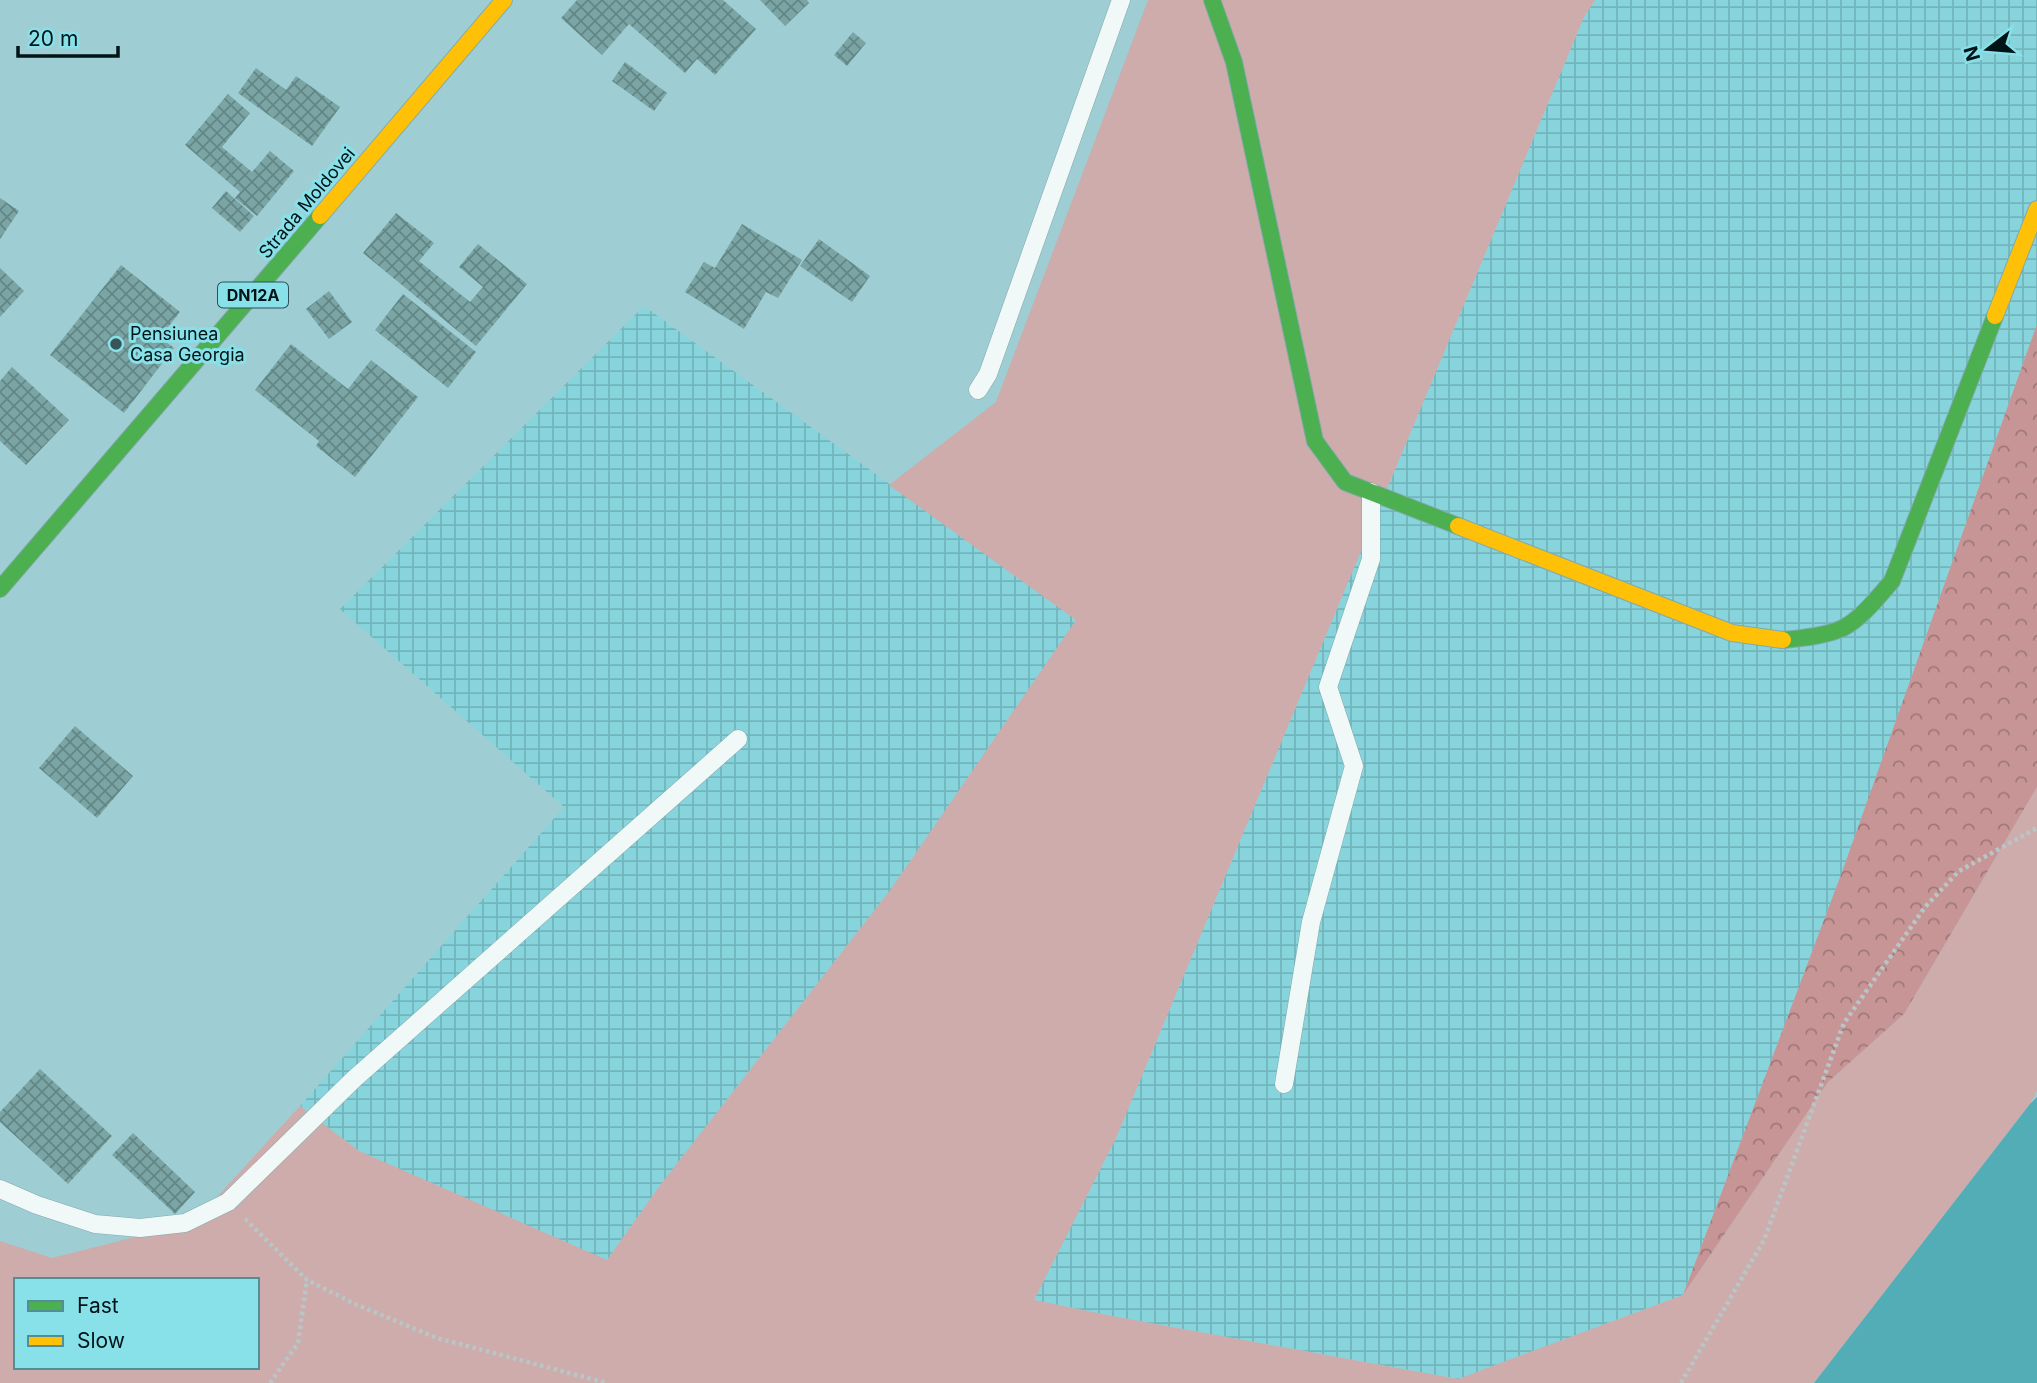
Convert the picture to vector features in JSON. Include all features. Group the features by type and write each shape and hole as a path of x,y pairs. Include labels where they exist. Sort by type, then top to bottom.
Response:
{"street":[{"name":"Strada Moldovei","path":"0,589 504,0"},
{"path":"1212,0 1234,62 1315,441 1345,482 1732,632 1783,640 1813,637 1845,627 1872,604 1892,581 2037,209"}],"lane":[{"path":"978,390 988,374 1121,0"},
{"path":"1284,1084 1311,922 1354,766 1328,687 1371,559 1371,492"},
{"path":"0,555 17,569"},
{"path":"0,1189 37,1205 95,1224 139,1228 185,1223 228,1202 354,1079 738,739"}],"path":[{"path":"1681,1383 1764,1240 1844,1023 1925,907 1959,871 2037,828"},
{"path":"228,1202 307,1280 355,1304 437,1338 607,1383"},
{"path":"270,1383 298,1343 307,1280"}],"shaded area":[{"path":"1148,0 1595,0 1584,17 1116,1138 1034,1300 1458,1379 1683,1295 1828,1082 1904,1014 2037,787 2037,1091 2030,1104 1814,1383 0,1383 0,1241 52,1258 194,1222 300,1106 359,1151 607,1260 658,1188 891,889 1076,620 889,485 996,402"},
{"path":"1595,0 2037,0 2037,324 1842,872 1683,1295 1458,1379 1034,1300 1116,1138 1584,17"},
{"path":"644,306 1077,620 891,889 658,1188 607,1261 359,1151 300,1106 564,807 340,609"},
{"path":"2037,1097 2037,1383 1814,1383 2030,1104"}],"green space":[{"path":"2037,324 2037,787 1904,1014 1828,1082 1683,1295 1842,872"}],"building":[{"path":"577,0 723,0 756,29 715,75 697,59 685,73 629,24 602,55 561,18"},
{"path":"760,0 807,0 809,3 785,26"},
{"path":"853,32 866,43 847,66 834,55"},
{"path":"625,62 667,93 654,111 612,81"},
{"path":"256,68 286,90 296,76 340,107 312,146 238,93"},
{"path":"228,94 250,113 222,147 252,172 270,151 294,171 257,216 235,198 240,192 185,145"},
{"path":"226,191 254,216 240,232 212,208"},
{"path":"0,198 19,211 0,239"},
{"path":"396,213 434,243 419,261 470,302 483,287 459,267 478,244 527,284 476,346 363,253"},
{"path":"742,224 802,260 778,298 766,292 744,329 685,292 704,262 715,268"},
{"path":"819,239 870,276 852,302 800,266"},
{"path":"121,265 180,312 160,337 174,348 124,413 50,355"},
{"path":"0,268 24,291 0,317"},
{"path":"329,291 352,322 329,339 306,309"},
{"path":"403,294 476,352 448,388 375,330"},
{"path":"291,344 348,389 371,360 418,397 355,477 316,446 319,441 255,390"},
{"path":"12,367 69,420 26,465 0,441 0,381"},
{"path":"75,726 133,776 97,818 39,768"},
{"path":"40,1069 112,1136 68,1184 0,1122 0,1112"},
{"path":"133,1133 195,1192 175,1214 112,1155"}],"traffic: fast":[{"path":"1212,0 1234,62 1315,441 1345,482 1458,526"},
{"path":"0,589 320,216"},
{"path":"1783,640 1821,635 1843,628 1863,613 1892,581 1995,316"}],"traffic: slow":[{"path":"320,216 504,0"},
{"path":"1995,316 2037,209"},
{"path":"1458,526 1732,633 1783,640"}],"place":[{"name":"Pensiunea Casa Georgia","path":"116,344"}]}
